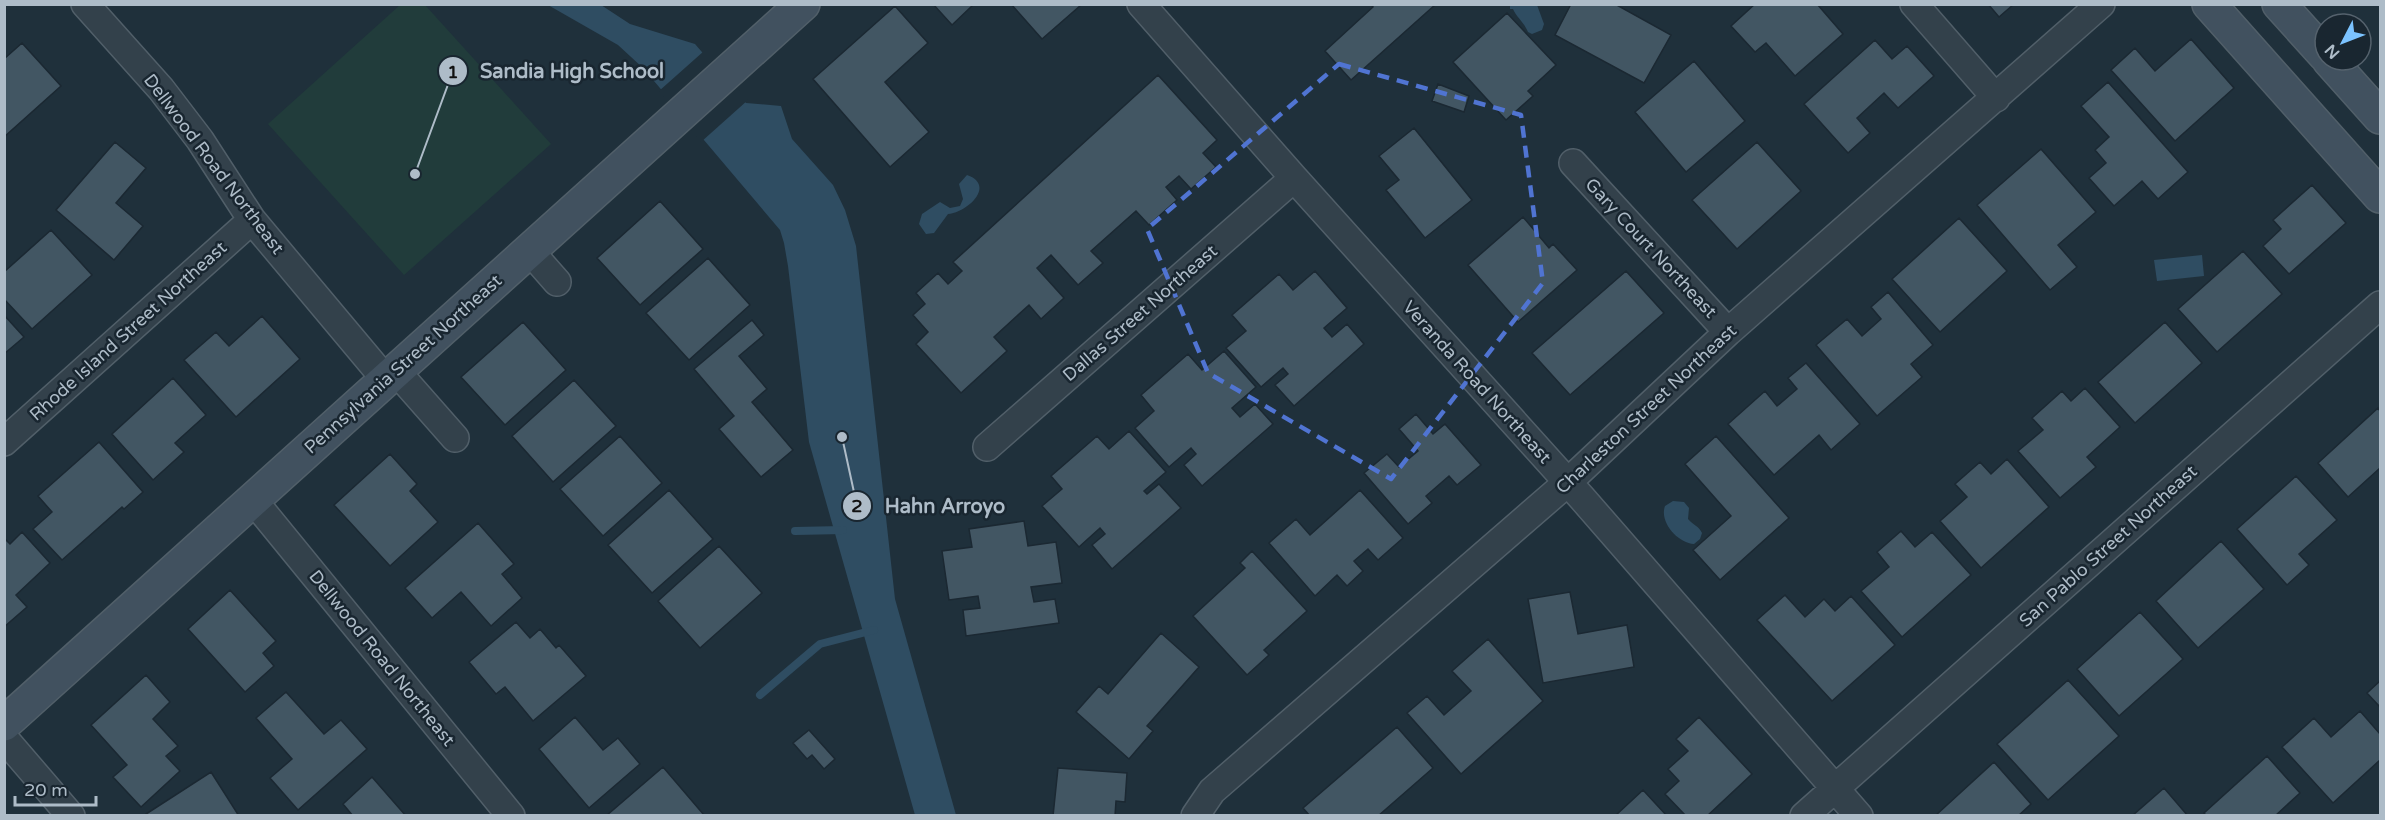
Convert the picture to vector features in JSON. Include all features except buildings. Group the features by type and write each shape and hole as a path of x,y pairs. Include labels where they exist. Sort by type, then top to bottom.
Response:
{"street":[{"name":"Dellwood Road Northeast","path":"85,4 194,131 252,220 391,375 455,438"},
{"name":"Pennsylvania Street Northeast","path":"4,724 803,4"},
{"name":"Veranda Road Northeast","path":"1141,4 1294,178 1568,482 1859,816"},
{"path":"1914,4 1996,98"},
{"name":"Charleston Street Northeast","path":"1195,816 1212,792 1568,482 1728,332 2101,4"},
{"path":"2209,4 2380,196"},
{"path":"2279,4 2313,42"},
{"path":"2340,72 2380,117"},
{"name":"Gary Court Northeast","path":"1573,163 1728,332"},
{"name":"Dallas Street Northeast","path":"987,447 1294,178"},
{"name":"Rhode Island Street Northeast","path":"4,442 252,220"},
{"path":"529,249 557,282"},
{"name":"San Pablo Street Northeast","path":"1804,816 2380,305"},
{"name":"Dellwood Road Northeast","path":"253,500 511,816"},
{"path":"4,738 71,816"}],"highlighted area":[{"path":"1339,64 1521,115 1543,283 1391,479 1208,373 1147,229"}],"green space":[{"path":"400,5 425,5 551,144 404,275 268,124"}],"water":[{"path":"548,5 601,5 630,24 695,44 746,103 781,106 792,139 833,185 845,210 856,246 895,599 956,815 915,815 809,442 788,266 780,230 643,68 618,45"},
{"path":"1510,5 1537,5 1544,24 1542,30 1532,34 1528,32 1513,9 1510,9"},
{"path":"967,175 975,179 979,185 976,198 956,212 948,214 934,233 926,234 919,224 922,214 940,202 950,208 960,206 963,199 959,184"},
{"path":"2202,255 2204,276 2157,281 2154,260"},
{"path":"1673,501 1684,502 1689,508 1688,519 1702,533 1700,539 1694,544 1676,536 1667,525 1665,506"}],"pier":[{"path":"704,51 748,100 701,142 659,91"}],"waterway":[{"path":"795,531 843,530"},
{"path":"760,695 820,644 874,630"}],"place":[{"name":"Sandia High School","path":"415,174"},
{"name":"Hahn Arroyo","path":"842,437"}]}
